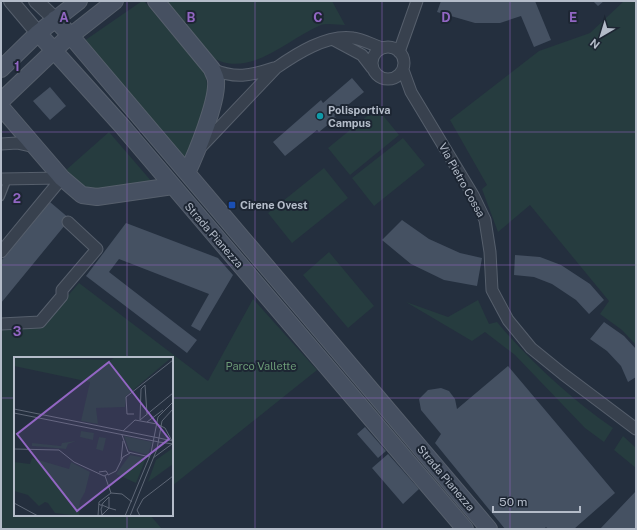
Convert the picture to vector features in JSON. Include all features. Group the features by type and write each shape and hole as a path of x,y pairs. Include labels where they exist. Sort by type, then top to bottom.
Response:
{"main road":[{"path":"1,69 54,19 79,1"},
{"path":"1,101 70,35 115,1"},
{"path":"156,1 212,69 216,80 215,94 198,150 187,173"},
{"name":"Strada Pianezza","path":"54,19 70,35 489,529"},
{"name":"Strada Pianezza","path":"38,33 122,126 465,529"},
{"path":"1,107 62,178 82,195 97,197 173,186"}],"street":[{"path":"11,1 38,33"},
{"path":"36,1 54,19"},
{"name":"Via Pietro Cossa","path":"417,1 399,52 404,61 402,70 410,92 473,195 485,220 490,252 492,290 508,320 531,348 636,429"},
{"path":"212,69 226,75 240,76 256,74 276,68 319,43 353,38 382,48 391,48 399,52"},
{"name":"Via Pietro Cossa","path":"334,40 362,55 378,77 390,80 410,92"},
{"path":"372,68 371,63 374,54 382,48"},
{"path":"198,150 276,68"},
{"path":"390,80 397,77 402,70"},
{"path":"1,144 16,143 35,147"},
{"path":"173,186 187,173"},
{"path":"5,179 62,178"},
{"path":"1,252 62,178"},
{"path":"1,324 40,322 62,296 62,290 97,249 68,222"},
{"path":"388,439 402,426"}],"lane":[{"path":"1,197 5,179"}],"green space":[{"path":"144,1 205,73 207,95 205,106 185,161 84,41"},
{"path":"165,1 332,1 345,25 323,24 308,31 268,55 254,61 240,64 226,63 211,57"},
{"path":"624,1 636,1 636,345 622,330 600,314 609,301 530,205 498,232 482,189 487,185 450,120 539,51 590,33"},
{"path":"377,108 399,135 350,175 328,148"},
{"path":"109,132 152,182 93,192 75,182 66,170"},
{"path":"403,138 425,165 374,206 352,178"},
{"path":"324,168 348,198 292,243 268,213"},
{"path":"329,252 374,306 348,328 303,275"},
{"name":"Parco Vallette","path":"79,283 208,381 253,299 317,370 173,485 173,357 14,357 14,516 151,516 162,529 1,529 1,328 41,326"},
{"path":"478,300 489,324 497,322 523,351 552,379 582,405 613,428 604,442 585,428 515,355 485,332 472,341 406,302 448,317"},
{"path":"623,436 636,448 636,468 614,450"}],"building":[{"path":"441,1 535,1 551,40 534,47 521,16 500,23 475,23 437,12"},
{"path":"593,1 604,1 598,6"},
{"path":"352,78 364,92 334,116 336,118 319,132 317,130 285,156 273,142 321,100 323,103"},
{"path":"50,87 66,106 50,120 33,101"},
{"path":"50,202 70,219 1,303 1,261"},
{"path":"402,220 429,239 460,253 482,258 477,286 444,280 411,264 382,240"},
{"path":"126,223 218,258 233,275 200,331 191,326 209,294 119,259 109,272 197,340 187,353 86,276"},
{"path":"515,255 540,257 561,265 590,284 604,300 589,314 576,300 552,284 534,277 514,275"},
{"path":"604,322 624,336 636,349 636,377 628,382 621,366 607,351 590,339"},
{"path":"508,366 615,493 574,529 548,529 546,527 544,529 505,529 435,443 441,434 421,410 419,399 428,390 441,388 449,391 455,399 457,409"},
{"path":"365,427 386,451 378,458 357,434"},
{"path":"388,454 419,489 403,504 372,468"},
{"path":"636,491 636,529 600,529"}],"place":[{"name":"Polisportiva Campus","path":"320,116"},
{"name":"Cirene Ovest","path":"232,205"}]}
